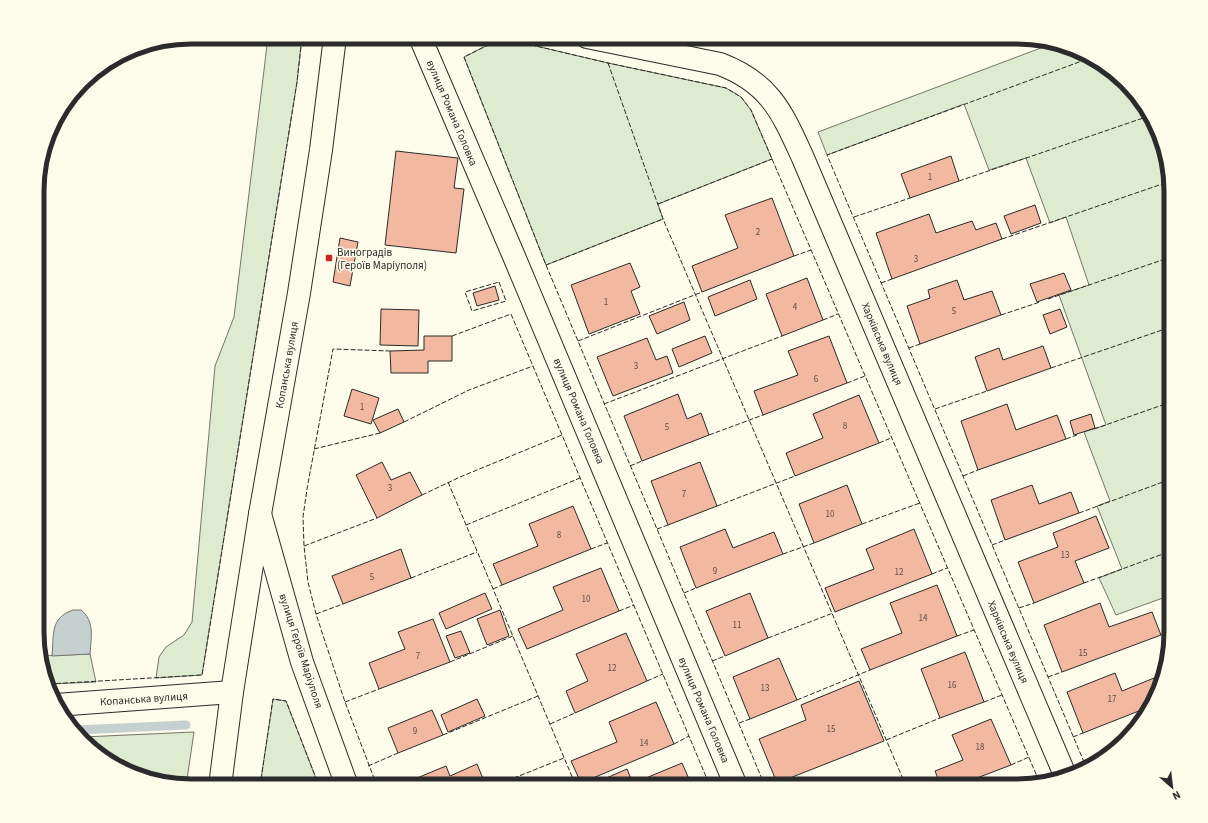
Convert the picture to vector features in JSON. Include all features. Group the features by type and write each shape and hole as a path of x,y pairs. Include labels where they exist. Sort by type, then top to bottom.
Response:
{"main road":[{"name":"Копанська вулиця","path":"221,779 232,692 260,514 299,293 321,150 334,44"},
{"name":"вулиця Романа Головка","path":"423,44 513,254 733,779"},
{"name":"Харківська вулиця","path":"621,44 720,64 733,69 755,81 771,97 781,112 803,158 1063,771"},
{"name":"вулиця Героїв Маріуполя","path":"260,514 302,662 344,779"},
{"name":"Копанська вулиця","path":"63,704 232,692"}],"green space":[{"path":"267,44 301,44 297,82 202,675 156,678 159,657 166,647 184,635 192,622 215,366 234,317"},
{"path":"490,44 527,44 726,88 741,97 751,110 772,159 658,204 663,219 546,265 464,57"},
{"path":"1044,47 1073,55 1099,69 1114,80 1134,102 1153,135 1159,153 1164,181 1164,598 1116,615 1099,578 1122,569 1097,506 1110,501 1084,432 1106,425 1059,295 1089,285 1066,217 1050,223 1026,158 989,170 964,104 827,155 818,132"},
{"path":"90,654 96,682 54,684 46,656"},
{"path":"273,699 286,701 316,779 261,779"},
{"path":"194,732 187,779 162,776 135,768 109,754 88,737"}],"shaded area":[{"path":"73,610 81,610 88,619 91,630 90,654 52,656 53,634 57,622 60,617"}],"building":[{"path":"396,151 458,158 454,188 464,189 456,253 385,245"},
{"path":"951,156 959,181 910,198 901,174"},
{"path":"772,198 794,256 702,292 692,266 738,248 725,215"},
{"path":"1035,205 1041,223 1011,234 1004,216"},
{"path":"929,214 936,233 972,221 976,230 996,223 1002,239 892,279 876,233"},
{"path":"340,238 358,242 350,286 333,282"},
{"path":"630,263 640,287 631,291 640,314 589,334 571,285"},
{"path":"1064,273 1071,290 1037,302 1030,284"},
{"path":"807,278 823,320 782,336 766,294"},
{"path":"750,280 757,299 715,316 708,297"},
{"path":"957,280 964,300 992,291 1001,315 920,344 907,306 930,298 928,290"},
{"path":"495,286 499,300 477,306 473,293"},
{"path":"684,302 690,320 657,334 649,316"},
{"path":"381,309 419,310 418,346 380,345"},
{"path":"1060,309 1067,327 1050,334 1043,315"},
{"path":"424,336 452,336 452,361 428,361 428,373 391,373 390,351 424,350"},
{"path":"705,336 712,353 679,367 672,349"},
{"path":"829,336 847,383 763,415 754,391 798,375 788,351"},
{"path":"647,338 656,360 667,356 673,373 613,396 597,357"},
{"path":"1043,346 1051,368 987,391 975,357 999,348 1003,360"},
{"path":"352,389 379,398 371,424 344,416"},
{"path":"678,394 687,419 701,413 709,435 642,461 624,416"},
{"path":"859,395 879,443 795,476 786,453 823,438 813,414"},
{"path":"1007,404 1016,430 1057,415 1066,439 978,470 961,421"},
{"path":"398,409 404,422 380,433 373,420"},
{"path":"1091,414 1095,428 1074,435 1070,421"},
{"path":"382,462 391,480 410,472 422,495 377,518 356,475"},
{"path":"700,462 717,506 668,525 651,481"},
{"path":"847,485 862,524 814,543 799,504"},
{"path":"1032,485 1039,504 1071,492 1079,513 1005,540 991,500"},
{"path":"573,506 591,549 502,585 493,564 538,546 529,524"},
{"path":"1096,516 1109,548 1075,561 1084,583 1034,603 1018,562 1058,547 1053,533"},
{"path":"725,529 733,548 774,532 783,554 696,588 680,547"},
{"path":"914,529 932,574 835,612 825,588 874,569 866,549"},
{"path":"401,549 411,578 343,604 332,576"},
{"path":"601,568 619,611 527,649 518,629 563,610 553,587"},
{"path":"937,585 957,636 870,670 861,649 902,633 890,603"},
{"path":"485,593 492,609 446,629 439,613"},
{"path":"750,593 768,638 725,656 706,611"},
{"path":"1100,603 1109,627 1152,612 1161,635 1062,672 1044,625"},
{"path":"500,610 509,636 487,645 477,619"},
{"path":"433,619 450,662 379,689 369,663 405,649 398,632"},
{"path":"461,631 470,653 455,658 446,636"},
{"path":"626,633 647,681 575,713 566,691 588,681 576,654"},
{"path":"965,652 984,702 940,718 921,669"},
{"path":"779,658 797,700 750,719 733,677"},
{"path":"1115,673 1122,691 1157,677 1149,697 1142,710 1083,733 1067,692"},
{"path":"859,681 884,741 787,779 775,779 759,739 806,720 801,705"},
{"path":"477,699 485,716 448,732 441,715"},
{"path":"656,702 674,744 591,779 579,779 571,761 617,742 609,722"},
{"path":"432,710 443,735 398,753 388,728"},
{"path":"991,719 1011,765 974,779 938,779 935,771 963,760 952,735"},
{"path":"682,763 689,779 646,779"},
{"path":"477,764 483,779 415,779 446,766 450,776"},
{"path":"627,769 631,779 604,779"}],"waterway":[{"path":"81,730 186,725"}],"fence":[{"path":"54,684 202,675 297,82 301,44"},
{"path":"490,44 464,57 546,265 762,779"},
{"path":"527,44 726,88 741,97 751,110 1038,778"},
{"path":"1084,60 827,155 1084,763"},
{"path":"608,63 663,219 903,779"},
{"path":"959,181 1144,118"},
{"path":"658,204 772,159"},
{"path":"1002,239 1164,183"},
{"path":"854,217 910,198"},
{"path":"546,265 663,219"},
{"path":"794,256 811,250"},
{"path":"1048,299 1164,259"},
{"path":"881,283 892,279"},
{"path":"499,282 506,301 472,311 465,292 499,282"},
{"path":"578,341 702,292"},
{"path":"1001,315 1040,302"},
{"path":"452,336 511,314 707,779"},
{"path":"823,320 838,314"},
{"path":"1051,368 1164,329"},
{"path":"604,404 782,336"},
{"path":"909,348 920,344"},
{"path":"374,779 345,702 316,614 308,582 304,546 303,517 333,349 390,351"},
{"path":"404,422 469,390 533,366"},
{"path":"847,383 865,376"},
{"path":"935,409 987,391"},
{"path":"1094,429 1164,404"},
{"path":"709,435 763,415"},
{"path":"314,449 380,433"},
{"path":"422,495 460,477 562,435"},
{"path":"1066,439 1077,435"},
{"path":"879,443 891,438"},
{"path":"630,466 642,461"},
{"path":"963,476 978,470"},
{"path":"717,506 795,476"},
{"path":"466,525 580,478"},
{"path":"448,482 573,779"},
{"path":"1079,513 1164,482"},
{"path":"862,524 920,503"},
{"path":"304,546 377,518"},
{"path":"657,529 668,525"},
{"path":"992,545 1005,540"},
{"path":"591,549 607,543"},
{"path":"783,554 814,543"},
{"path":"411,578 477,552"},
{"path":"1084,583 1164,554"},
{"path":"932,574 947,568"},
{"path":"493,589 502,585"},
{"path":"684,593 696,588"},
{"path":"1019,608 1034,603"},
{"path":"316,614 343,604"},
{"path":"619,611 634,605"},
{"path":"768,638 833,613"},
{"path":"957,636 974,630"},
{"path":"450,662 513,636"},
{"path":"712,661 725,656"},
{"path":"797,700 870,670"},
{"path":"1048,677 1062,672"},
{"path":"647,681 663,674"},
{"path":"345,702 379,689"},
{"path":"984,702 1002,695"},
{"path":"443,735 538,696"},
{"path":"261,779 273,699 286,701 316,779"},
{"path":"550,724 575,713"},
{"path":"886,740 940,718"},
{"path":"739,723 750,719"},
{"path":"1073,737 1083,733"},
{"path":"674,744 689,736"},
{"path":"368,766 398,753"},
{"path":"1011,765 1029,757"},
{"path":"512,779 564,758"}],"place":[{"name":"Виноградів (Героїв Маріуполя)","path":"329,258"}]}
